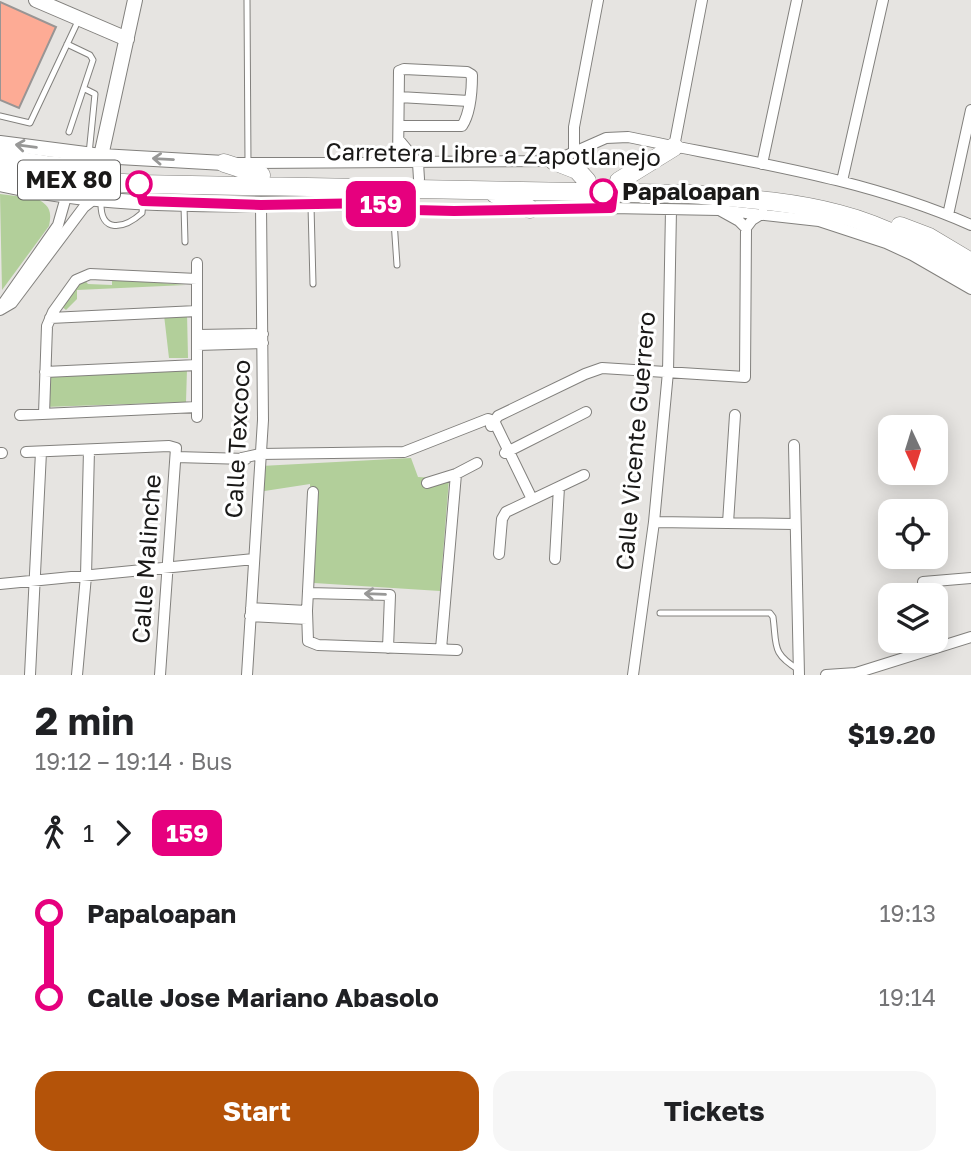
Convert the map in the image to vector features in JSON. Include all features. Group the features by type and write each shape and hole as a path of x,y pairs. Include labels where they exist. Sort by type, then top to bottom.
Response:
{"main road":[{"path":"614,194 674,147"},
{"name":"Carretera Libre a Zapotlanejo","path":"0,158 125,172 254,169 419,171 587,181 614,194 760,188 825,200 873,215 929,237 971,262"},
{"path":"554,161 576,170 587,181"},
{"path":"223,163 254,169"},
{"name":"Carretera Libre a Zapotlanejo","path":"0,170 141,192 372,195 486,190 690,194 758,199 820,216 839,214 886,230 971,276"},
{"path":"486,190 530,209"}],"street":[{"path":"36,0 127,39"},
{"path":"95,155 135,0"},
{"path":"574,151 574,127 598,0"},
{"path":"674,147 702,0"},
{"path":"762,164 797,0"},
{"path":"842,181 883,0"},
{"path":"398,162 398,74 401,69 467,72 472,78 465,122 462,126 399,126"},
{"path":"399,97 469,102"},
{"path":"948,215 971,110"},
{"path":"254,169 398,162 419,171 554,161 606,138 628,137 842,181 971,225"},
{"path":"399,140 419,171"},
{"path":"0,143 95,155 223,163"},
{"name":"Carretera Libre a Zapotlanejo","path":"0,184 66,197 98,199 141,192 184,202 261,205 311,203 372,195"},
{"path":"372,195 394,206 414,210 530,209 614,194 671,210 820,216 912,255 971,289"},
{"path":"3,305 58,225 66,197"},
{"path":"3,305 84,208 98,199"},
{"name":"Calle Texcoco","path":"247,675 263,420 261,205"},
{"name":"Calle Vicente Guerrero","path":"633,675 653,522 668,372 671,210"},
{"path":"719,210 746,228"},
{"path":"26,452 175,452 242,458 405,457 492,423 498,416 596,370 616,368 745,377 746,228 763,213"},
{"path":"20,415 197,412 197,263"},
{"path":"44,414 47,326 76,280 87,274 197,279"},
{"path":"50,318 197,311"},
{"path":"197,340 263,339"},
{"path":"45,372 197,365"},
{"path":"507,452 586,412"},
{"path":"728,523 735,415"},
{"path":"492,423 529,500"},
{"path":"794,446 799,672"},
{"path":"77,675 86,576 89,450"},
{"path":"30,675 41,452"},
{"name":"Calle Malinche","path":"160,675 175,452"},
{"path":"427,483 456,474 477,463"},
{"path":"441,649 456,474"},
{"path":"499,554 503,516 529,500 584,475"},
{"path":"555,559 559,487"},
{"path":"313,492 306,636 312,644 457,650"},
{"path":"653,522 796,524"},
{"path":"0,584 254,559"},
{"path":"923,582 971,578"},
{"path":"308,593 390,595 388,648"},
{"path":"250,612 307,615"},
{"path":"826,675 856,674 971,637"}],"lane":[{"path":"247,0 254,169"},
{"path":"0,116 30,123 79,19"},
{"path":"67,44 90,55 93,60 69,132"},
{"path":"85,89 95,94 95,155"},
{"path":"98,199 102,218 108,225 114,226 142,213 141,192"},
{"path":"184,202 185,242"},
{"path":"311,203 313,284"},
{"path":"394,206 397,265"},
{"path":"660,613 770,613 773,617 778,652 784,661 799,672"}],"green space":[{"path":"0,194 24,197 32,195 45,204 50,215 49,226 2,290"},
{"path":"83,278 88,284 112,285 112,279 186,285 77,290 77,299 66,310 61,306"},
{"path":"187,313 188,358 169,358 164,315"},
{"path":"187,369 186,402 45,407 46,373"},
{"path":"411,458 418,477 449,479 440,591 314,583 310,484 258,492 261,466"}],"building":[{"path":"0,2 56,27 19,108 0,100"}],"bus line":[{"name":"159","path":"139,184 143,201 261,205 372,203 414,210 454,211 611,208 613,192 603,192"}],"place":[{"name":"Papaloapan","path":"603,192"}]}
